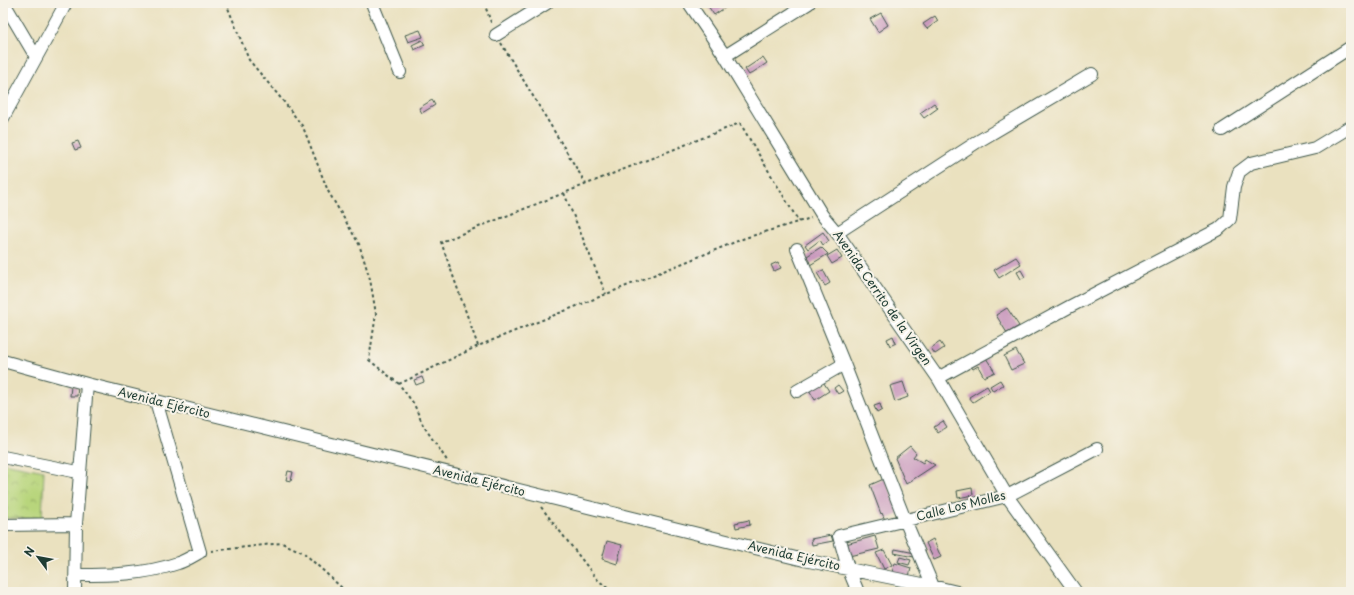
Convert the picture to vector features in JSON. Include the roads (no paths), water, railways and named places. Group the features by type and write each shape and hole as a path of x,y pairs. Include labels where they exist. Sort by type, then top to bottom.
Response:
{"street":[{"path":"4,3 36,57"},
{"path":"3,118 66,3"},
{"path":"372,3 400,72"},
{"path":"496,35 548,3"},
{"name":"Avenida Cerrito de la Virgen","path":"689,3 725,56 822,215 837,233 938,378 1007,496 1076,592"},
{"path":"725,56 809,3"},
{"path":"1222,130 1351,47"},
{"path":"837,233 977,142 1092,74"},
{"path":"938,378 1069,307 1219,229 1230,219 1234,187 1239,172 1251,163 1315,148 1348,128 1351,129"},
{"path":"797,249 934,589"},
{"name":"Avenida Ejército","path":"3,361 87,384 531,494 804,560 848,568 934,589 957,592"},
{"path":"797,391 844,364"},
{"path":"74,592 76,575 76,524 87,384"},
{"path":"76,575 116,575 149,571 179,563 200,552 156,401"},
{"name":"Calle Los Molles","path":"848,568 840,536 1007,496 1097,449"},
{"path":"3,458 73,471"},
{"path":"3,524 76,524"},
{"path":"848,568 858,592"}]}
